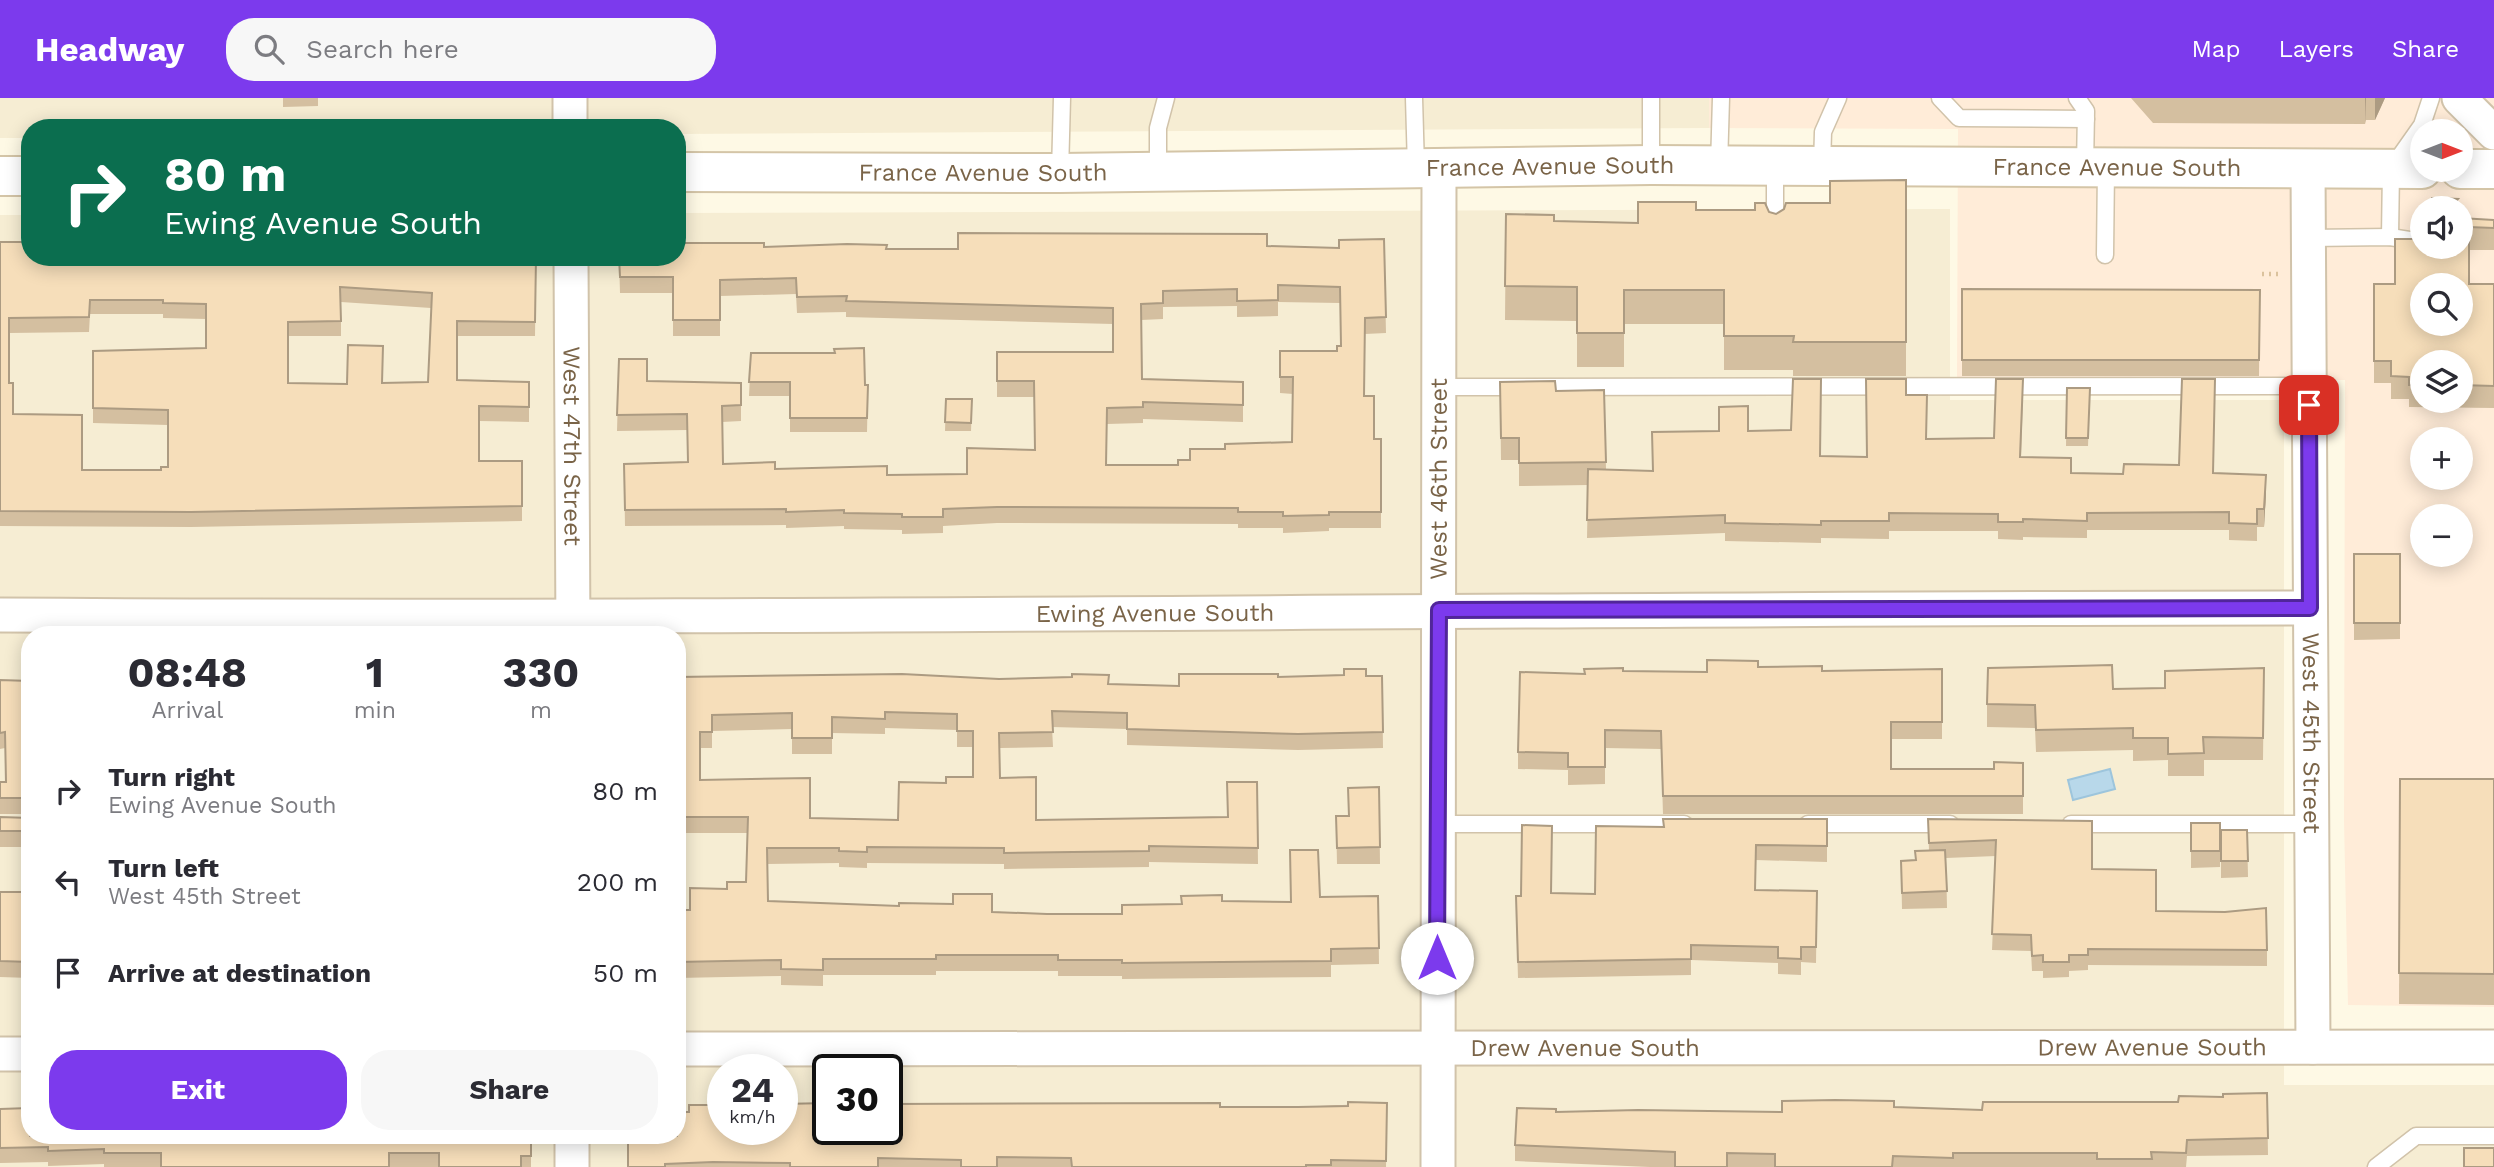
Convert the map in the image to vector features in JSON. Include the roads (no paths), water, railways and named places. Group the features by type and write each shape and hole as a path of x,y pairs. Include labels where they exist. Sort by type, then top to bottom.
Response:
{"main road":[{"name":"France Avenue South","path":"686,172 1060,173 1651,165 1775,168 2406,169"},
{"path":"2473,169 2494,169"},
{"path":"0,176 21,176"}],"street":[{"path":"570,98 570,119"},
{"path":"2459,98 2494,133"},
{"name":"West 46th Street","path":"1428,168 1439,387 1438,1167"},
{"name":"West 45th Street","path":"2308,168 2313,1046"},
{"name":"West 47th Street","path":"571,266 573,626"},
{"name":"Ewing Avenue South","path":"624,626 1439,610 2310,608"},
{"name":"Ewing Avenue South","path":"0,615 525,626"},
{"name":"Drew Avenue South","path":"686,1049 2494,1047"},
{"path":"0,1054 21,1054"},
{"path":"572,1144 572,1167"}],"lane":[{"path":"1060,173 1062,98"},
{"path":"1158,172 1158,128 1166,98"},
{"path":"1414,98 1428,168"},
{"path":"1651,98 1651,165"},
{"path":"1718,167 1721,98"},
{"path":"1822,168 1823,132 1838,98"},
{"path":"1940,98 1959,118 2086,119"},
{"path":"2077,98 2086,111 2105,255"},
{"path":"2390,237 2406,169 2431,98"},
{"path":"1774,237 1775,168"},
{"path":"2390,237 2410,233"},
{"path":"2309,238 2390,237 2410,240"},
{"path":"1439,387 2309,386"},
{"path":"1438,824 1702,824"},
{"path":"1785,824 1965,824"},
{"path":"2049,824 2312,824"},
{"path":"2376,1167 2416,1136 2494,1136"}],"water":[{"path":"2110,769 2115,789 2073,800 2068,780"}]}
